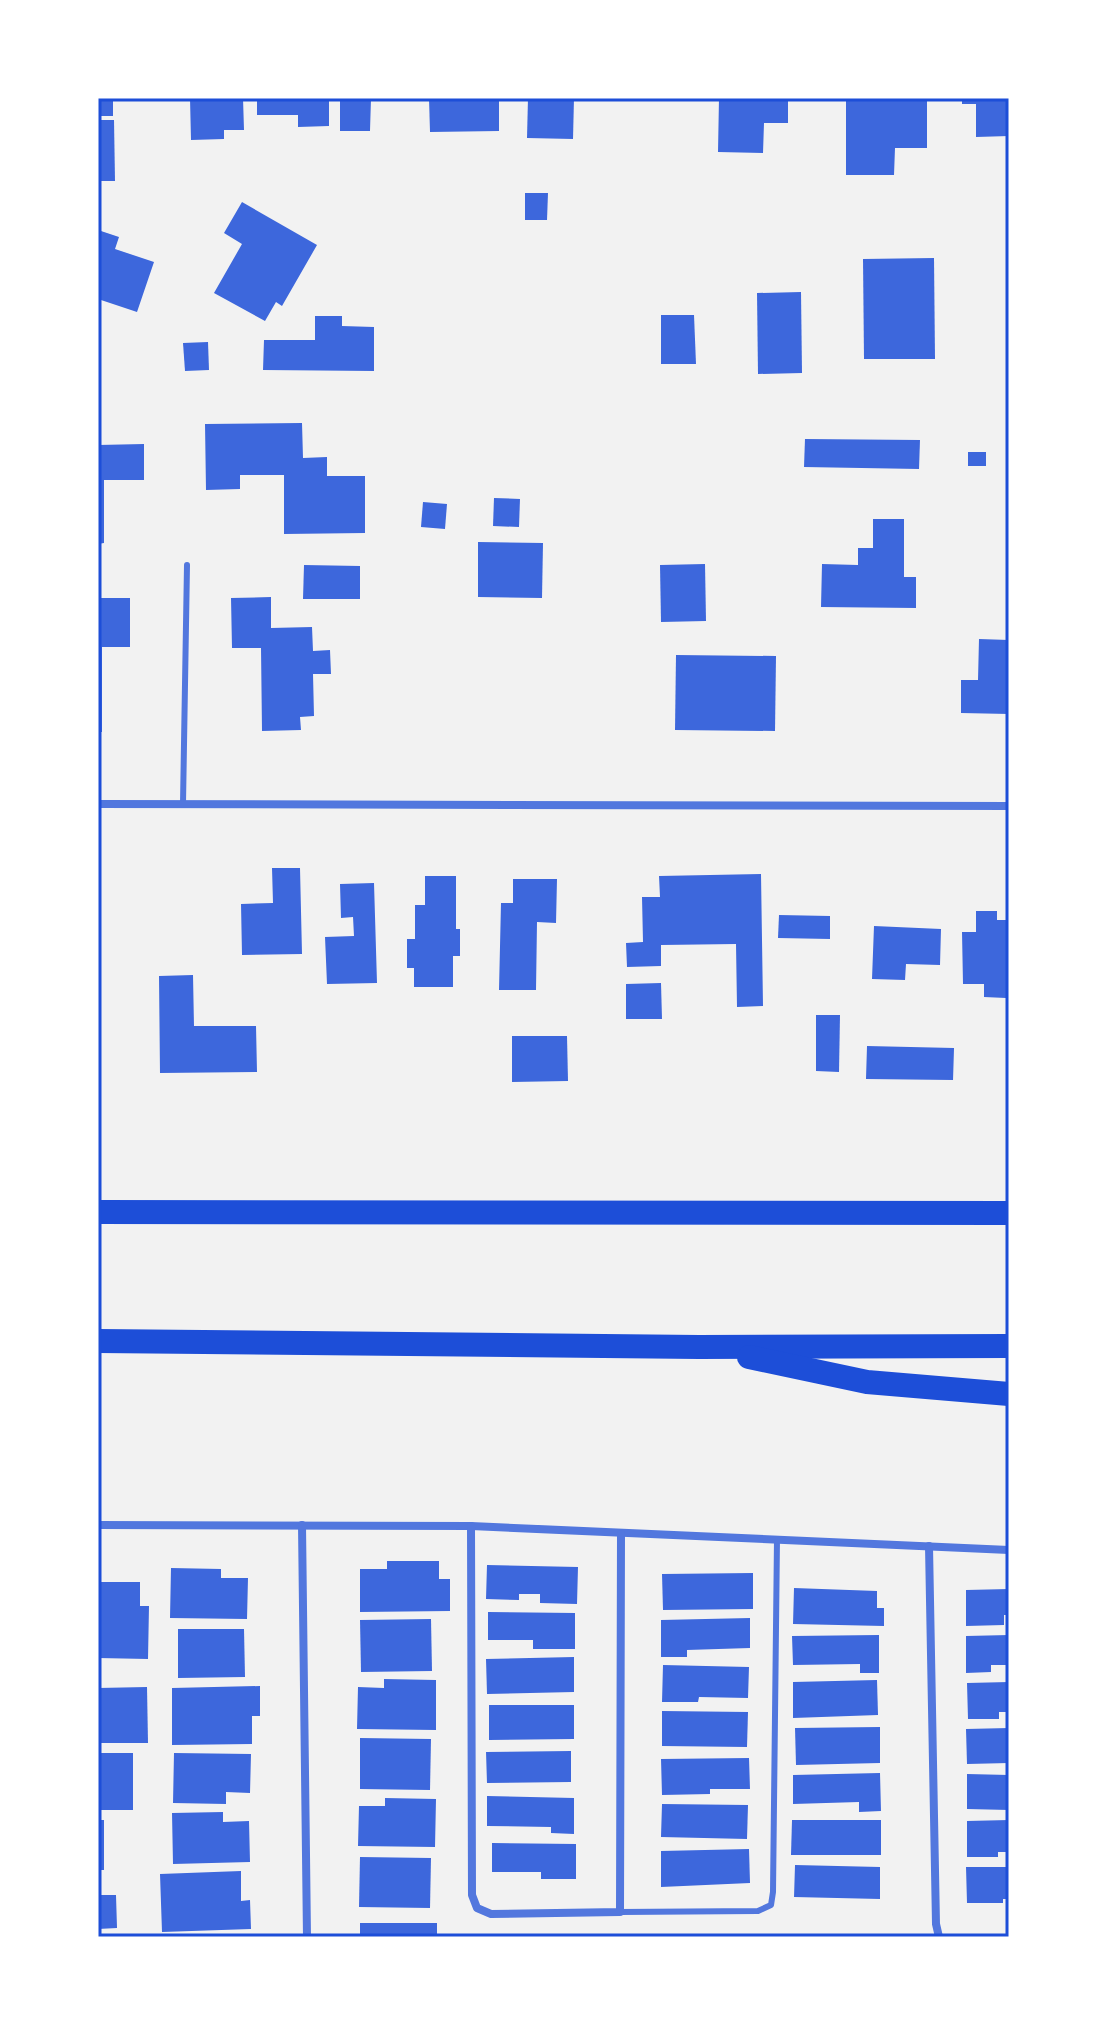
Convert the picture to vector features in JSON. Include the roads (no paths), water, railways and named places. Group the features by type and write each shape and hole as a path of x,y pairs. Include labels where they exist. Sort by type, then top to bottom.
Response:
{"highway":[{"path":"98,1212 1009,1213"},
{"path":"98,1341 699,1347 1009,1346"},
{"path":"699,1347 867,1382 1009,1394"}],"street":[{"path":"98,804 1009,806"},
{"path":"98,1525 471,1526 1009,1550"},
{"path":"302,1525 307,1937"},
{"path":"471,1526 472,1895 477,1908 491,1914 620,1912 621,1534"},
{"path":"929,1546 936,1924 939,1937"}],"lane":[{"path":"183,804 187,565"},
{"path":"620,1912 758,1911 771,1905 777,1539"}]}
